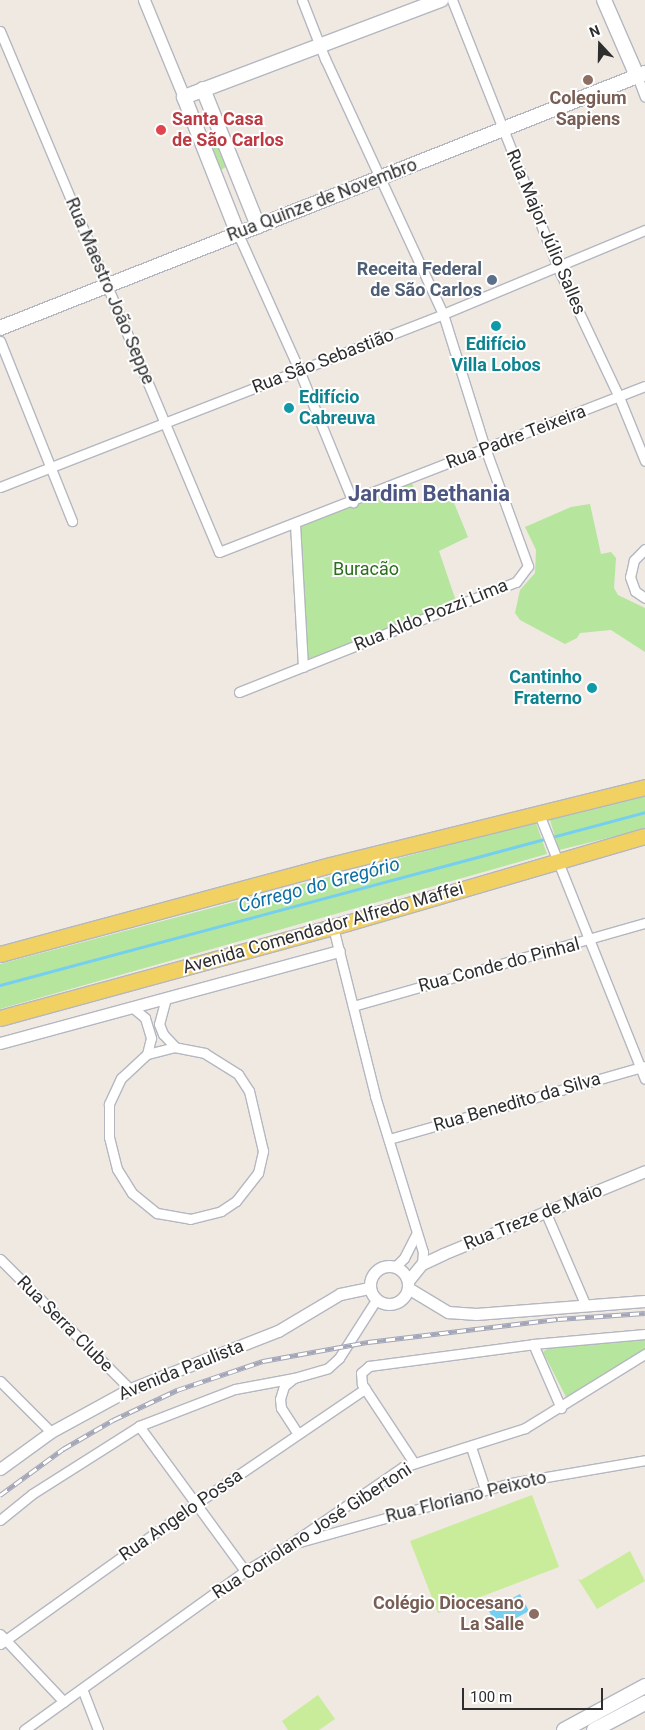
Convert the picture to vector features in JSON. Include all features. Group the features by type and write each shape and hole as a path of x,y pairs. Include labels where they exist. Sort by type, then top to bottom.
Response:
{"main road":[{"path":"238,234 184,97 441,0"},
{"path":"604,0 641,75"},
{"name":"Rua Quinze de Novembro","path":"0,328 641,75"},
{"path":"203,89 258,226"},
{"path":"192,120 196,109 206,108 212,111"},
{"path":"230,216 246,218 251,208"},
{"path":"0,954 330,865 541,820 645,787"},
{"name":"Avenida Comendador Alfredo Maffei","path":"0,1018 333,927 556,857 645,836"},
{"path":"564,1730 645,1686"},
{"path":"594,1730 645,1703"}],"street":[{"path":"144,0 184,97"},
{"name":"Rua Aldo Pozzi Lima","path":"239,692 516,582 526,573 528,566 485,448 443,314 320,46 302,0"},
{"name":"Rua Major Júlio Salles","path":"452,0 558,268 619,397 645,461"},
{"name":"Rua Maestro João Seppe","path":"0,31 5,57 107,286 220,552"},
{"path":"641,75 645,97"},
{"name":"Rua São Sebastião","path":"0,487 443,314 558,268 645,230"},
{"path":"238,234 299,370 353,502"},
{"path":"0,341 72,522"},
{"name":"Rua Padre Teixeira","path":"220,552 353,502 645,386"},
{"path":"294,524 303,667"},
{"path":"645,548 634,560 630,577 635,591 645,598"},
{"path":"541,820 643,1066 645,1079"},
{"name":"Rua Conde do Pinhal","path":"353,1006 591,940 645,923"},
{"path":"333,927 388,1139 423,1252 422,1264"},
{"path":"0,1043 339,951"},
{"path":"166,998 159,1024 175,1047"},
{"path":"132,1007 140,1012 150,1027 148,1054"},
{"path":"175,1047 205,1053 238,1074 249,1091 263,1151 258,1173 236,1201 205,1218 174,1219 157,1213 132,1193 118,1169 109,1137 109,1104 121,1078 148,1054 175,1047"},
{"name":"Rua Benedito da Silva","path":"388,1139 643,1066"},
{"name":"Rua Treze de Maio","path":"408,1285 422,1264 545,1211 645,1171"},
{"path":"545,1211 585,1304"},
{"path":"376,1300 370,1288 376,1270 395,1267 404,1258 418,1234"},
{"name":"Rua Serra Clube","path":"0,1259 130,1389"},
{"path":"395,1267 408,1285 448,1312 476,1314 585,1304 645,1301"},
{"path":"376,1300 395,1303 408,1285"},
{"name":"Avenida Paulista","path":"0,1470 51,1432 130,1389 278,1331 340,1294 370,1288"},
{"path":"298,1434 281,1408 280,1399 284,1386 294,1378 318,1373 340,1358 376,1300"},
{"path":"414,1464 365,1389 361,1374 375,1363 533,1344 645,1334"},
{"path":"533,1344 561,1408"},
{"name":"Rua Coriolano José Gibertoni","path":"24,1730 83,1691 245,1571 289,1545 403,1467 471,1447 525,1428 561,1408 645,1354"},
{"name":"Avenida Paulista","path":"0,1520 32,1494 139,1426 235,1390 294,1378"},
{"path":"0,1380 51,1432"},
{"name":"Rua Angelo Possa","path":"2,1639 365,1389"},
{"path":"139,1426 194,1505 245,1571"},
{"path":"471,1447 485,1489"},
{"name":"Rua Floriano Peixoto","path":"289,1545 485,1489 645,1460"},
{"path":"2,1639 64,1702"},
{"path":"83,1691 98,1730"}],"green space":[{"path":"213,137 226,167 221,170 208,139"},
{"name":"Buracão","path":"412,483 419,503 450,493 468,537 439,551 456,601 307,661 298,525"},
{"path":"590,504 601,554 611,552 616,558 614,588 618,595 645,608 645,652 611,630 580,633 577,638 565,644 520,620 515,613 520,590 535,573 536,550 525,527 571,507"},
{"path":"645,791 645,829 559,850 549,817"},
{"path":"536,823 547,854 0,1009 0,964"},
{"path":"645,1338 645,1349 567,1399 543,1352 548,1348"},
{"path":"532,1495 559,1567 438,1613 410,1541"},
{"path":"630,1551 645,1581 597,1609 578,1579 581,1580"},
{"path":"318,1695 335,1719 319,1730 288,1730 282,1721"}],"water":[{"path":"520,1594 529,1611 498,1628 489,1611"}],"waterway":[{"name":"Córrego do Gregório","path":"0,985 645,812"}],"railway":[{"path":"0,1495 63,1449 113,1420 177,1390 263,1361 368,1342 558,1319 645,1313"}],"place":[{"name":"Colegium Sapiens","path":"588,80"},
{"name":"Santa Casa de São Carlos","path":"161,130"},
{"name":"Receita Federal de São Carlos","path":"492,280"},
{"name":"Edifício Villa Lobos","path":"496,326"},
{"name":"Edifício Cabreuva","path":"289,408"},
{"name":"Cantinho Fraterno","path":"592,688"},
{"name":"Colégio Diocesano La Salle","path":"534,1614"}],"district":[{"name":"Jardim Bethania","path":"429,494"}]}
